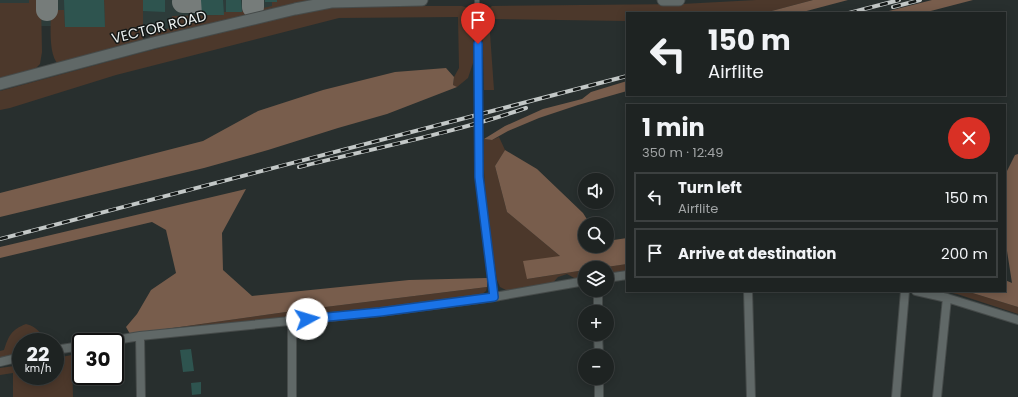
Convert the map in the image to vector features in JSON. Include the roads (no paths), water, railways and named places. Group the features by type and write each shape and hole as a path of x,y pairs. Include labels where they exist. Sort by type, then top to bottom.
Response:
{"street":[{"name":"VECTOR ROAD","path":"0,84 153,43 295,9 331,2 422,0"},
{"path":"663,0 679,0"},
{"path":"614,277 626,275"},
{"path":"124,339 380,312 494,297 578,282"},
{"path":"748,292 750,397"},
{"path":"896,397 905,292"},
{"path":"920,292 947,298 1018,320"},
{"path":"937,397 947,298"},
{"path":"292,320 292,397"},
{"path":"140,336 141,397"},
{"path":"0,362 12,359"},
{"path":"599,385 599,397"}],"lane":[{"path":"477,0 479,177 494,297"}],"railway":[{"path":"853,12 899,0"},
{"path":"893,7 920,0"},
{"path":"0,239 626,76"},
{"path":"299,167 442,133 526,108"}]}
